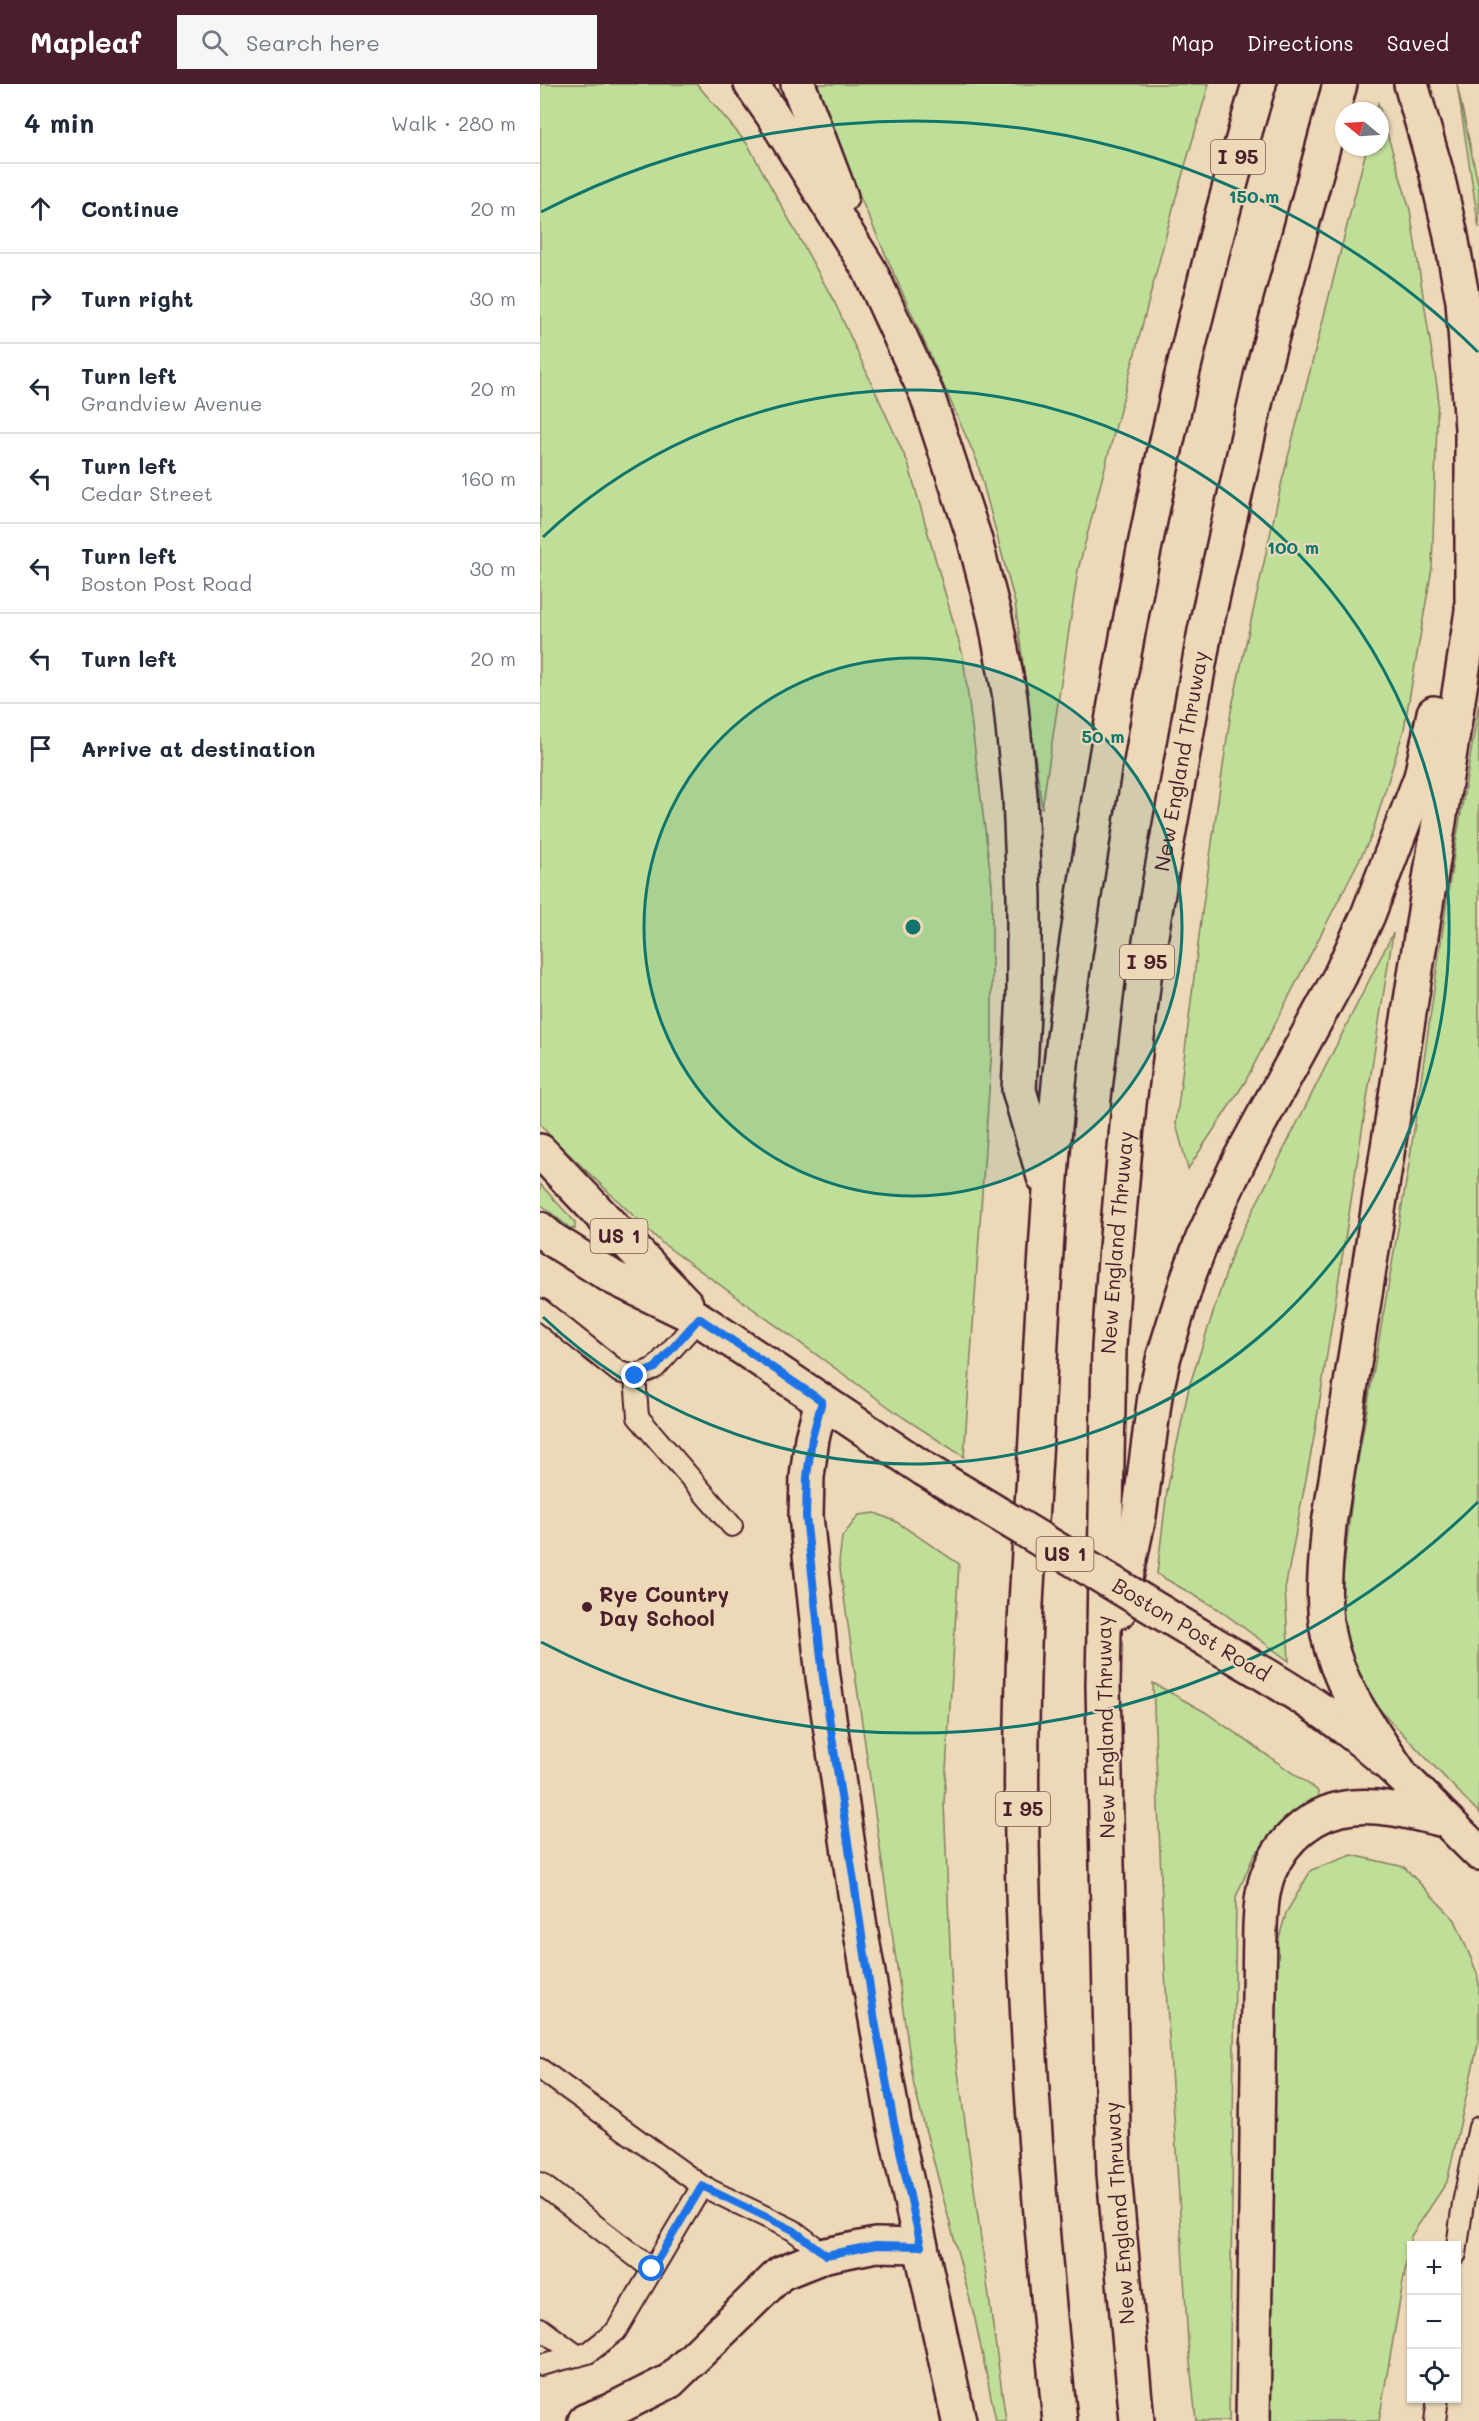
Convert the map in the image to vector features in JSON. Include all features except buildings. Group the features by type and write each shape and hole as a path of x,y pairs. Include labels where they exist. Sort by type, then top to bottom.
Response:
{"main road":[{"path":"751,84 869,269"},
{"path":"798,84 869,269 922,384 953,468 995,618 1008,686 1020,796 1024,896 1024,993 1019,1090 1050,1196"},
{"name":"I 95","path":"1060,2421 1040,2206 1030,2064 1023,1803 1023,1674 1058,1089 1084,892 1107,751 1154,504 1218,231 1259,84"},
{"name":"New England Thruway","path":"1137,2421 1114,2174 1104,1686 1109,1347 1129,1104 1144,978 1205,631 1261,377 1340,84"},
{"path":"1402,1776 1357,1707 1341,1674 1328,1635 1324,1603 1329,1524 1472,611 1472,429 1462,301 1440,191 1411,84"},
{"path":"1104,1686 1139,1516 1155,1396 1174,1317 1203,1238 1220,1201 1340,976 1368,915 1421,777 1456,610 1472,496"},
{"name":"Boston Post Road","path":"540,1151 699,1318"},
{"name":"Boston Post Road","path":"540,1229 553,1240 612,1277 699,1318 924,1469 1302,1698 1353,1734 1402,1776 1479,1853"},
{"path":"822,1401 812,1438 807,1477 806,1516 823,1677 875,2021 894,2123 959,2421"},
{"path":"1253,2421 1260,1926 1262,1898 1269,1872 1280,1851 1295,1833 1313,1820 1333,1811 1353,1807 1377,1807 1445,1820"},
{"path":"585,2421 670,2381 781,2273 826,2255 876,2245 921,2246"}],"lane":[{"path":"540,1309 619,1372 635,1376 655,1368 699,1318"},
{"path":"635,1376 638,1417 732,1526"},
{"path":"540,2069 702,2186 793,2230 826,2255"},
{"path":"1458,2241 1463,2203 1479,2127"},
{"path":"540,2183 652,2269"},
{"path":"540,2366 588,2353 616,2331 702,2186"},
{"path":"540,2328 578,2356"},
{"path":"1435,2421 1437,2403"}],"green space":[{"path":"540,84 697,84 748,145 835,303 908,463 963,656 992,885 992,1047 964,1457 904,1418 662,1243 540,1124"},
{"path":"810,84 1209,84 1176,197 1078,570 1042,809 1015,603 977,461"},
{"path":"1457,84 1479,188 1479,228"},
{"path":"1389,140 1410,210 1438,393 1432,568 1404,729 1371,837 1245,1082 1188,1169 1176,1124 1202,912 1231,711 1282,481 1365,156 1389,156"},
{"path":"1479,703 1479,1813 1356,1685 1342,1647 1340,1600 1353,1490 1408,1171 1450,879"},
{"path":"1393,933 1314,1437 1285,1589 1289,1661 1218,1609 1157,1574 1167,1491 1189,1387 1234,1248"},
{"path":"540,1184 575,1222 575,1229 570,1228 540,1204"},
{"path":"875,1513 895,1521 959,1564 944,1802 954,2042 1006,2421 996,2421 975,2319 914,2086 839,1562 842,1537 859,1515"},
{"path":"1153,1683 1205,1712 1317,1790 1321,1802 1290,1818 1254,1855 1236,1897 1229,2421 1196,2421 1188,2342 1165,1972"},
{"path":"1352,1855 1404,1867 1455,1920 1477,1973 1479,1985 1479,2040 1447,2182 1411,2236 1410,2241 1407,2241 1407,2259 1379,2421 1270,2421 1273,1959 1286,1913 1311,1870"}],"place":[{"name":"Rye Country Day School","path":"587,1607"}],"route":[{"path":"635,1376 655,1368 699,1318 822,1401 812,1438 807,1477 806,1516 823,1677 875,2021 894,2123 921,2246 876,2245 826,2255 793,2230 702,2186 652,2269"}]}
